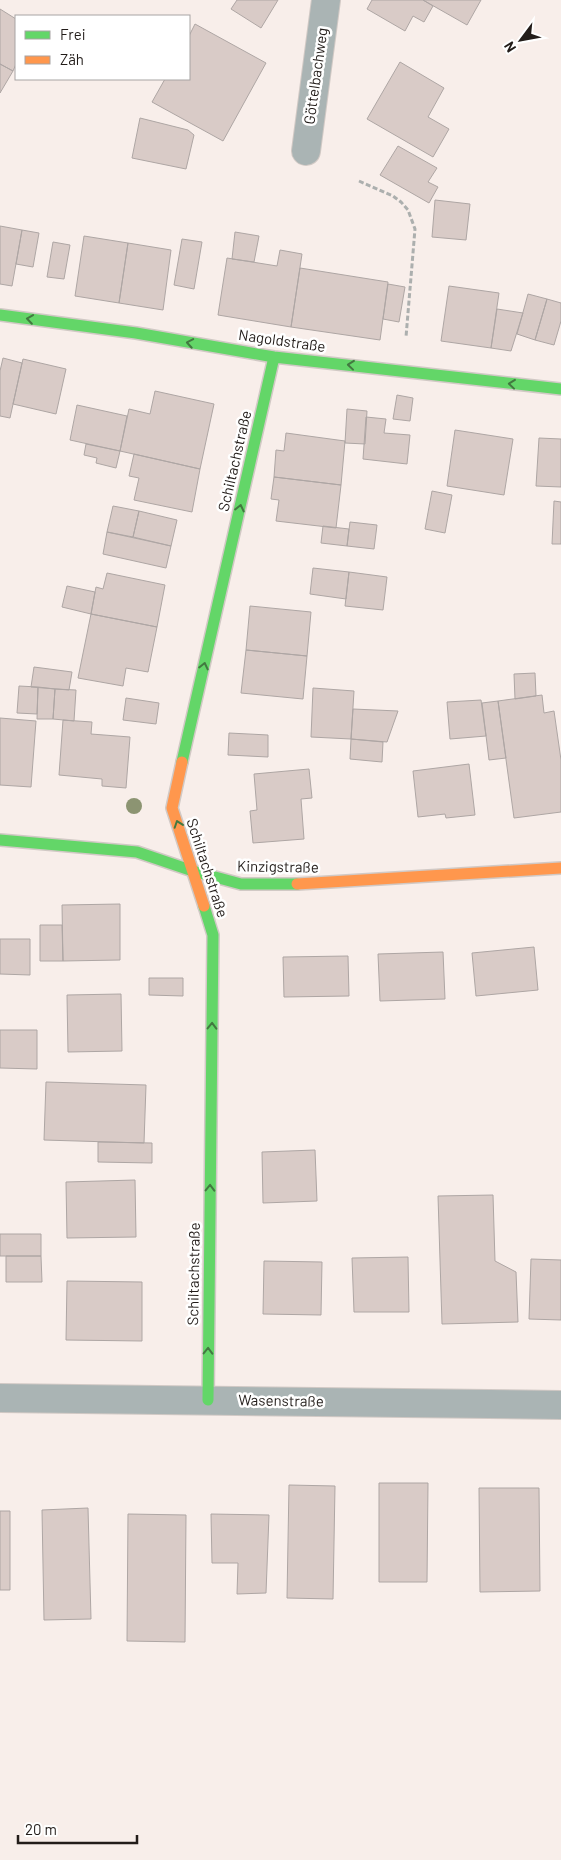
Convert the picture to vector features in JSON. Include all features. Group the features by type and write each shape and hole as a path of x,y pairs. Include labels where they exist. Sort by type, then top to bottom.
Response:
{"street":[{"name":"Göttelbachweg","path":"306,151 326,0"},
{"name":"Nagoldstraße","path":"0,315 136,333 274,357 561,389"},
{"name":"Schiltachstraße","path":"208,1400 213,935 172,808 274,357"},
{"name":"Kinzigstraße","path":"0,840 137,852 193,871 241,884 297,884 561,868"},
{"name":"Wasenstraße","path":"0,1398 561,1405"}],"path":[{"path":"359,181 393,196 401,202 412,218 416,229 406,337"}],"building":[{"path":"237,0 278,0 261,28 231,9"},
{"path":"372,0 423,0 433,6 424,22 413,16 405,31 367,9"},
{"path":"423,0 481,0 467,25"},
{"path":"0,9 15,18 15,66 13,71 0,64"},
{"path":"195,24 266,63 223,141 152,102 164,80 190,80 190,34"},
{"path":"400,62 444,88 428,117 449,129 433,157 367,119"},
{"path":"0,64 13,71 0,93"},
{"path":"140,118 188,130 194,135 186,169 132,158"},
{"path":"398,146 437,168 428,182 438,187 429,203 380,175"},
{"path":"435,200 470,204 466,240 432,237"},
{"path":"0,226 22,230 12,286 0,284"},
{"path":"22,230 39,233 33,267 16,264"},
{"path":"235,232 259,236 254,262 232,259"},
{"path":"84,236 128,243 119,303 75,296"},
{"path":"182,239 202,242 194,289 174,285"},
{"path":"53,242 70,245 64,279 47,277"},
{"path":"128,243 171,250 163,310 119,303"},
{"path":"280,250 302,254 291,327 218,315 227,258 277,266"},
{"path":"300,268 388,282 380,340 291,327"},
{"path":"388,284 405,287 399,322 383,319"},
{"path":"449,286 499,293 491,348 441,341"},
{"path":"528,294 547,299 535,340 517,334"},
{"path":"547,299 561,303 561,321 554,345 535,340"},
{"path":"497,309 523,313 511,351 491,348"},
{"path":"3,358 22,363 10,418 0,416 0,371"},
{"path":"23,359 66,369 56,414 13,404"},
{"path":"155,391 214,404 200,469 120,451 129,409 150,414"},
{"path":"397,395 413,398 410,421 393,419"},
{"path":"77,405 127,416 120,451 70,440"},
{"path":"347,409 367,411 365,444 345,443"},
{"path":"366,417 386,419 384,433 410,435 407,464 363,459"},
{"path":"455,430 513,439 504,495 447,486"},
{"path":"286,433 345,441 341,485 274,477 276,450 284,451"},
{"path":"539,438 561,439 561,487 536,486"},
{"path":"86,444 120,451 116,468 96,463 97,458 84,455"},
{"path":"134,454 200,469 192,512 134,500 139,478 129,476"},
{"path":"274,477 341,485 336,528 276,521 279,500 271,499"},
{"path":"432,491 452,495 445,533 425,529"},
{"path":"554,501 561,502 561,544 552,544"},
{"path":"113,506 139,511 133,537 107,532"},
{"path":"139,511 177,520 171,546 133,537"},
{"path":"350,522 377,525 374,549 347,546"},
{"path":"323,526 349,529 347,546 321,543"},
{"path":"107,532 171,546 166,568 103,554"},
{"path":"313,568 349,572 346,599 310,594"},
{"path":"349,572 387,577 383,610 345,606"},
{"path":"107,573 165,585 157,627 91,614 96,587 103,589"},
{"path":"67,586 95,592 91,614 62,607"},
{"path":"250,606 311,612 307,656 246,650"},
{"path":"91,614 157,627 148,672 126,668 123,686 78,678"},
{"path":"246,650 307,656 303,699 241,693"},
{"path":"34,667 72,672 69,690 31,687"},
{"path":"535,673 536,696 515,699 514,674"},
{"path":"19,686 38,687 37,714 17,713"},
{"path":"38,687 55,689 53,719 37,719"},
{"path":"313,688 354,691 351,739 311,737"},
{"path":"55,689 76,690 74,721 53,719"},
{"path":"542,695 544,713 554,711 561,760 561,812 514,818 498,701"},
{"path":"126,698 159,703 156,724 123,720"},
{"path":"481,700 486,736 450,739 447,702"},
{"path":"498,701 506,758 489,760 482,703"},
{"path":"353,709 398,711 387,742 351,739"},
{"path":"0,718 36,721 31,787 0,785"},
{"path":"63,720 92,722 91,734 130,737 126,788 102,786 102,779 59,775"},
{"path":"229,733 268,735 268,757 228,755"},
{"path":"351,739 383,742 382,762 350,759"},
{"path":"469,764 475,815 446,818 445,814 418,817 413,771"},
{"path":"309,769 312,798 301,799 304,839 253,843 250,811 257,810 254,774"},
{"path":"120,904 120,960 63,961 62,905"},
{"path":"40,925 62,925 63,961 40,961"},
{"path":"0,939 30,939 30,975 0,974"},
{"path":"534,947 538,990 476,996 472,953"},
{"path":"443,952 445,999 380,1001 378,954"},
{"path":"348,956 349,996 284,997 283,957"},
{"path":"149,978 183,978 183,996 149,995"},
{"path":"121,994 122,1051 68,1052 67,995"},
{"path":"0,1030 37,1030 37,1069 0,1068"},
{"path":"46,1082 146,1085 144,1143 44,1140"},
{"path":"98,1142 152,1143 152,1163 98,1162"},
{"path":"315,1150 317,1201 263,1203 262,1152"},
{"path":"135,1180 136,1237 67,1238 66,1182"},
{"path":"493,1195 495,1261 516,1272 518,1322 442,1324 438,1196"},
{"path":"0,1234 41,1234 41,1256 0,1256"},
{"path":"6,1256 41,1256 42,1282 6,1282"},
{"path":"408,1257 409,1312 354,1312 352,1258"},
{"path":"531,1259 561,1260 561,1320 529,1319"},
{"path":"264,1261 322,1262 321,1315 263,1314"},
{"path":"67,1281 142,1282 142,1341 66,1340"},
{"path":"379,1483 428,1483 427,1582 379,1582"},
{"path":"289,1485 335,1486 333,1599 287,1598"},
{"path":"479,1488 539,1488 540,1591 480,1592"},
{"path":"88,1508 91,1619 44,1620 42,1510"},
{"path":"0,1511 10,1511 10,1590 0,1590"},
{"path":"128,1514 186,1515 185,1642 127,1641"},
{"path":"211,1514 269,1515 266,1593 237,1594 238,1563 212,1563"}],"traffic: fast":[{"path":"0,315 136,333 274,357 561,389"},
{"path":"182,762 274,357"},
{"path":"0,840 137,852 193,871 241,884 297,884"},
{"path":"204,906 213,935 208,1400"}],"traffic: slow":[{"path":"182,762 172,808 204,906"},
{"path":"297,884 561,868"}]}
